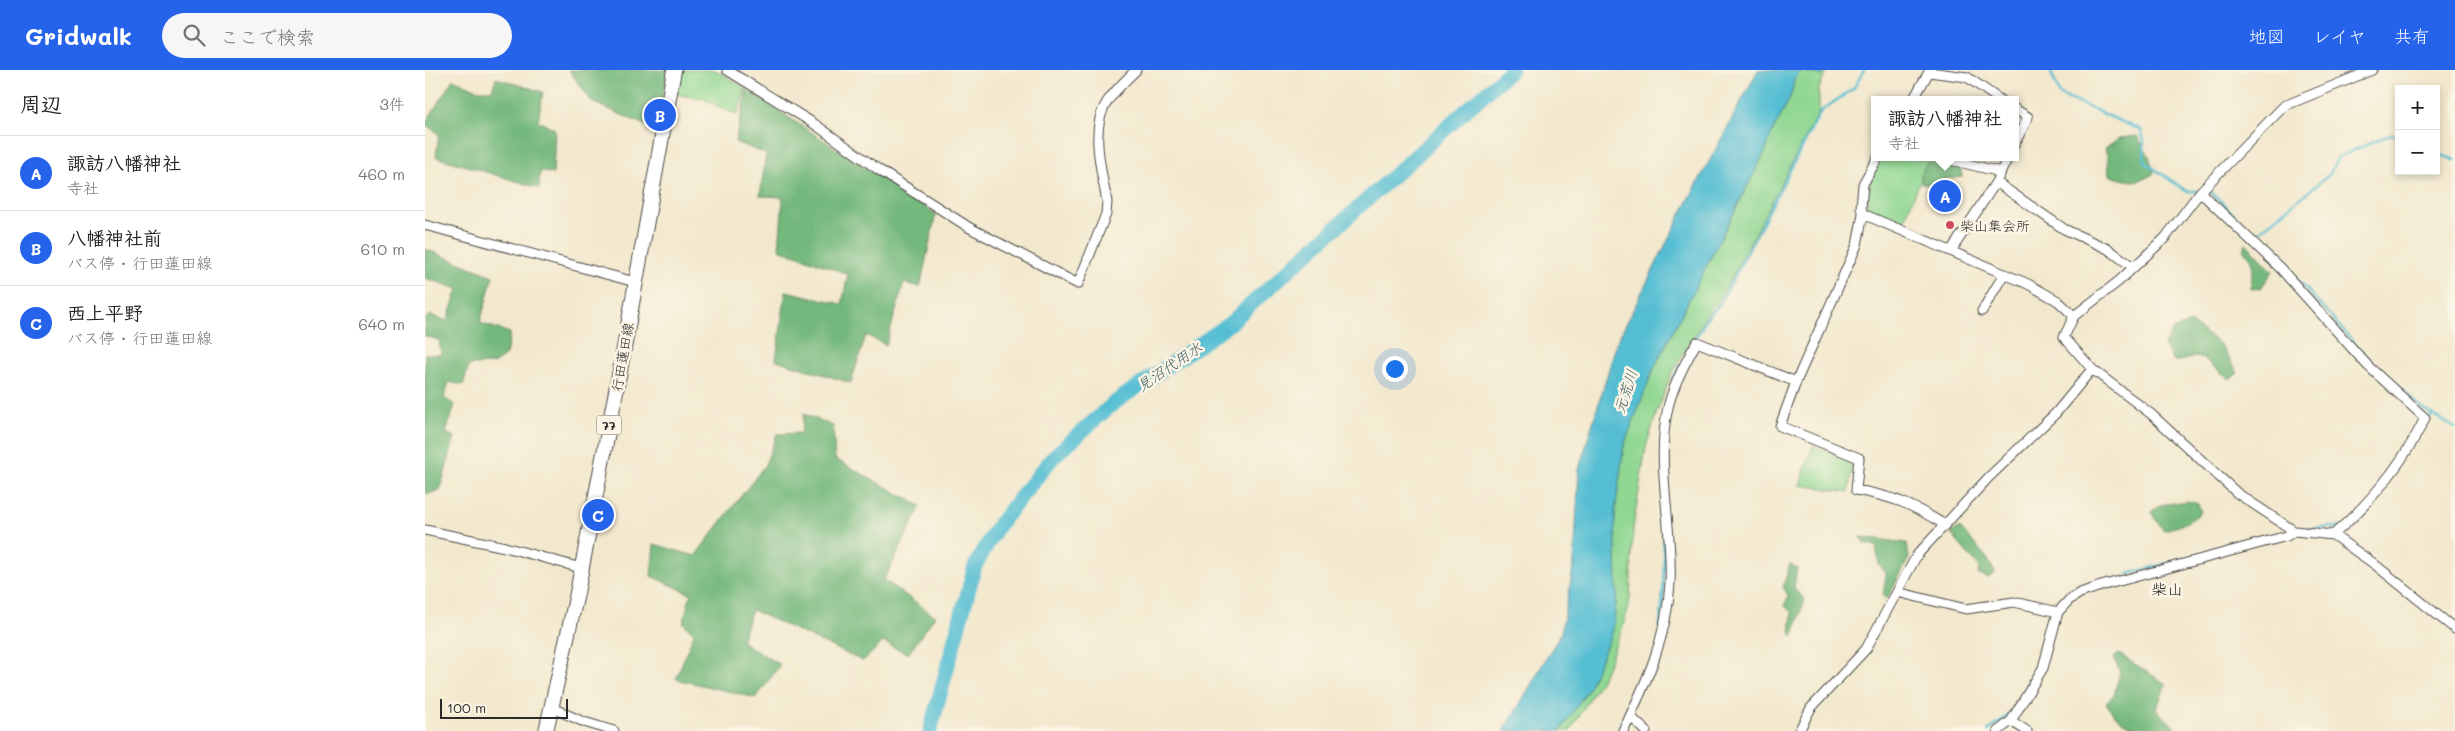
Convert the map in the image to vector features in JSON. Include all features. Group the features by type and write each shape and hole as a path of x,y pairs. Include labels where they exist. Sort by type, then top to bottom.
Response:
{"main road":[{"name":"行田蓮田線","path":"546,731 576,598 674,70"}],"street":[{"path":"727,70 813,123 879,170 970,228 1078,284 1106,214 1107,202 1098,131 1102,112 1112,97 1136,70"},
{"path":"2372,70 2284,106 2200,192 2165,238 2074,316 2064,337 2092,369 2151,414 2237,493 2294,531 2333,535 2373,563 2455,629"},
{"path":"1915,96 1929,71 1967,77 1994,96"},
{"path":"2019,111 2028,117 2019,135"},
{"path":"1877,161 1863,184 1861,208 1863,214 1857,245 1796,382 1780,426 1859,458 1856,490 1887,495 1916,507 1945,525"},
{"path":"1955,161 2001,172"},
{"path":"1951,252 1996,182 2006,161"},
{"path":"1996,182 2064,229 2108,249 2133,267"},
{"path":"2200,192 2280,268 2368,366 2425,418 2413,443 2361,511 2333,535"},
{"path":"1863,214 2028,284 2058,302 2074,316"},
{"path":"425,225 635,282"},
{"path":"1983,311 2004,274"},
{"path":"1623,731 1659,651 1665,621 1670,584 1664,445 1667,412 1683,366 1697,342 1796,382"},
{"path":"1799,731 1811,708 1866,649 1917,555 1989,477 2056,413 2092,369"},
{"path":"425,530 505,547 581,568"},
{"path":"1997,731 2011,721 2043,668 2058,612 2069,600 2080,593 2287,536 2294,531"},
{"path":"1897,592 1966,609 2014,602 2058,612"},
{"path":"550,707 583,722 614,731"},
{"path":"1630,716 1646,731"},
{"path":"2011,721 2027,731"}],"green space":[{"path":"569,70 669,70 654,129 592,102"},
{"path":"681,70 716,70 746,89 737,115 703,99 675,94"},
{"path":"1822,70 1828,70 1819,88 1819,112 1720,299 1709,311 1672,373 1646,447 1633,528 1630,598 1624,623 1605,673 1570,731 1560,731 1588,689 1613,631 1617,594 1615,512 1624,445 1653,370 1767,148 1773,130 1790,97 1794,79 1802,71 1822,76"},
{"path":"496,78 543,92 538,121 555,129 553,174 540,171 539,188 436,157 439,134 425,124 453,79 478,90 492,90"},
{"path":"747,90 936,214 920,287 904,283 886,345 866,335 851,383 776,360 786,291 842,304 848,274 779,249 783,197 760,196 766,154 735,142"},
{"path":"2137,136 2149,156 2154,173 2149,177 2132,181 2109,175 2105,148 2119,138"},
{"path":"1881,161 1928,161 1903,223 1866,207 1871,178"},
{"path":"1928,161 1941,161 1961,169 1962,177 1945,179 1933,185 1922,183 1920,174"},
{"path":"2246,243 2273,271 2261,288 2251,289 2253,264 2244,251"},
{"path":"425,249 493,276 480,323 510,333 506,355 493,364 469,365 463,385 449,382 444,398 455,405 446,433 455,437 440,490 428,494 425,492 425,354 441,355 439,340 425,336 425,320 429,315 447,321 458,289 425,278"},
{"path":"2190,322 2222,346 2238,373 2230,379 2199,356 2174,362 2164,345 2173,330"},
{"path":"804,414 833,426 835,459 921,506 884,580 935,616 908,654 883,642 863,661 752,610 741,641 780,665 756,698 676,679 694,633 683,623 691,594 651,576 654,544 695,556 765,465 777,434 801,433"},
{"path":"1813,446 1848,459 1852,465 1849,492 1800,485"},
{"path":"2188,501 2198,504 2201,512 2184,524 2174,527 2163,530 2151,512 2160,505"},
{"path":"1959,527 1987,558 1995,573 1988,578 1978,574 1979,567 1951,534"},
{"path":"1861,537 1907,543 1909,558 1887,599 1883,596 1886,573 1879,565 1876,546 1864,543"},
{"path":"1790,564 1797,568 1794,589 1805,599 1793,637 1790,632 1792,613 1785,606 1788,595 1783,587"},
{"path":"2119,654 2166,684 2156,710 2180,731 2157,731 2136,727 2119,719 2112,712 2106,702 2114,695 2120,672 2114,658"}],"water":[{"name":"元荒川","path":"1758,70 1824,71 1822,76 1802,71 1794,79 1790,97 1773,130 1767,148 1653,370 1624,445 1615,512 1617,594 1613,631 1588,689 1560,731 1504,731 1561,633 1574,563 1579,469 1617,342 1680,216"}],"waterway":[{"name":"見沼代用水","path":"1229,324 1511,70"},
{"name":"見沼代用水","path":"930,731 975,566 997,527 1053,457 1114,403 1229,324 1511,70"},
{"path":"1694,341 1707,318 1721,302 1821,111 1854,88 1864,70"},
{"path":"2050,70 2060,95 2141,130 2145,162 2186,191 2198,191"},
{"path":"2255,235 2330,174 2338,157 2392,134 2395,135"},
{"path":"2440,154 2455,160"},
{"path":"2204,191 2210,191 2277,257 2367,357 2420,407 2455,428"},
{"path":"1673,380 1680,365"},
{"path":"2428,421 2433,414"},
{"path":"2354,521 2365,513 2375,500"},
{"path":"1660,625 1664,581 1662,506"},
{"path":"2305,529 2339,527"},
{"path":"2128,574 2273,536"},
{"path":"2043,652 2049,621 2054,614"},
{"path":"2025,690 2041,660"},
{"path":"1618,731 1642,678"},
{"path":"1988,731 2015,708"}],"place":[{"name":"八幡神社前","path":"660,115"},
{"name":"諏訪八幡神社","path":"1945,196"},
{"name":"柴山集会所","path":"1950,225"},
{"name":"西上平野","path":"598,515"}],"district":[{"name":"柴山","path":"2167,588"}]}
